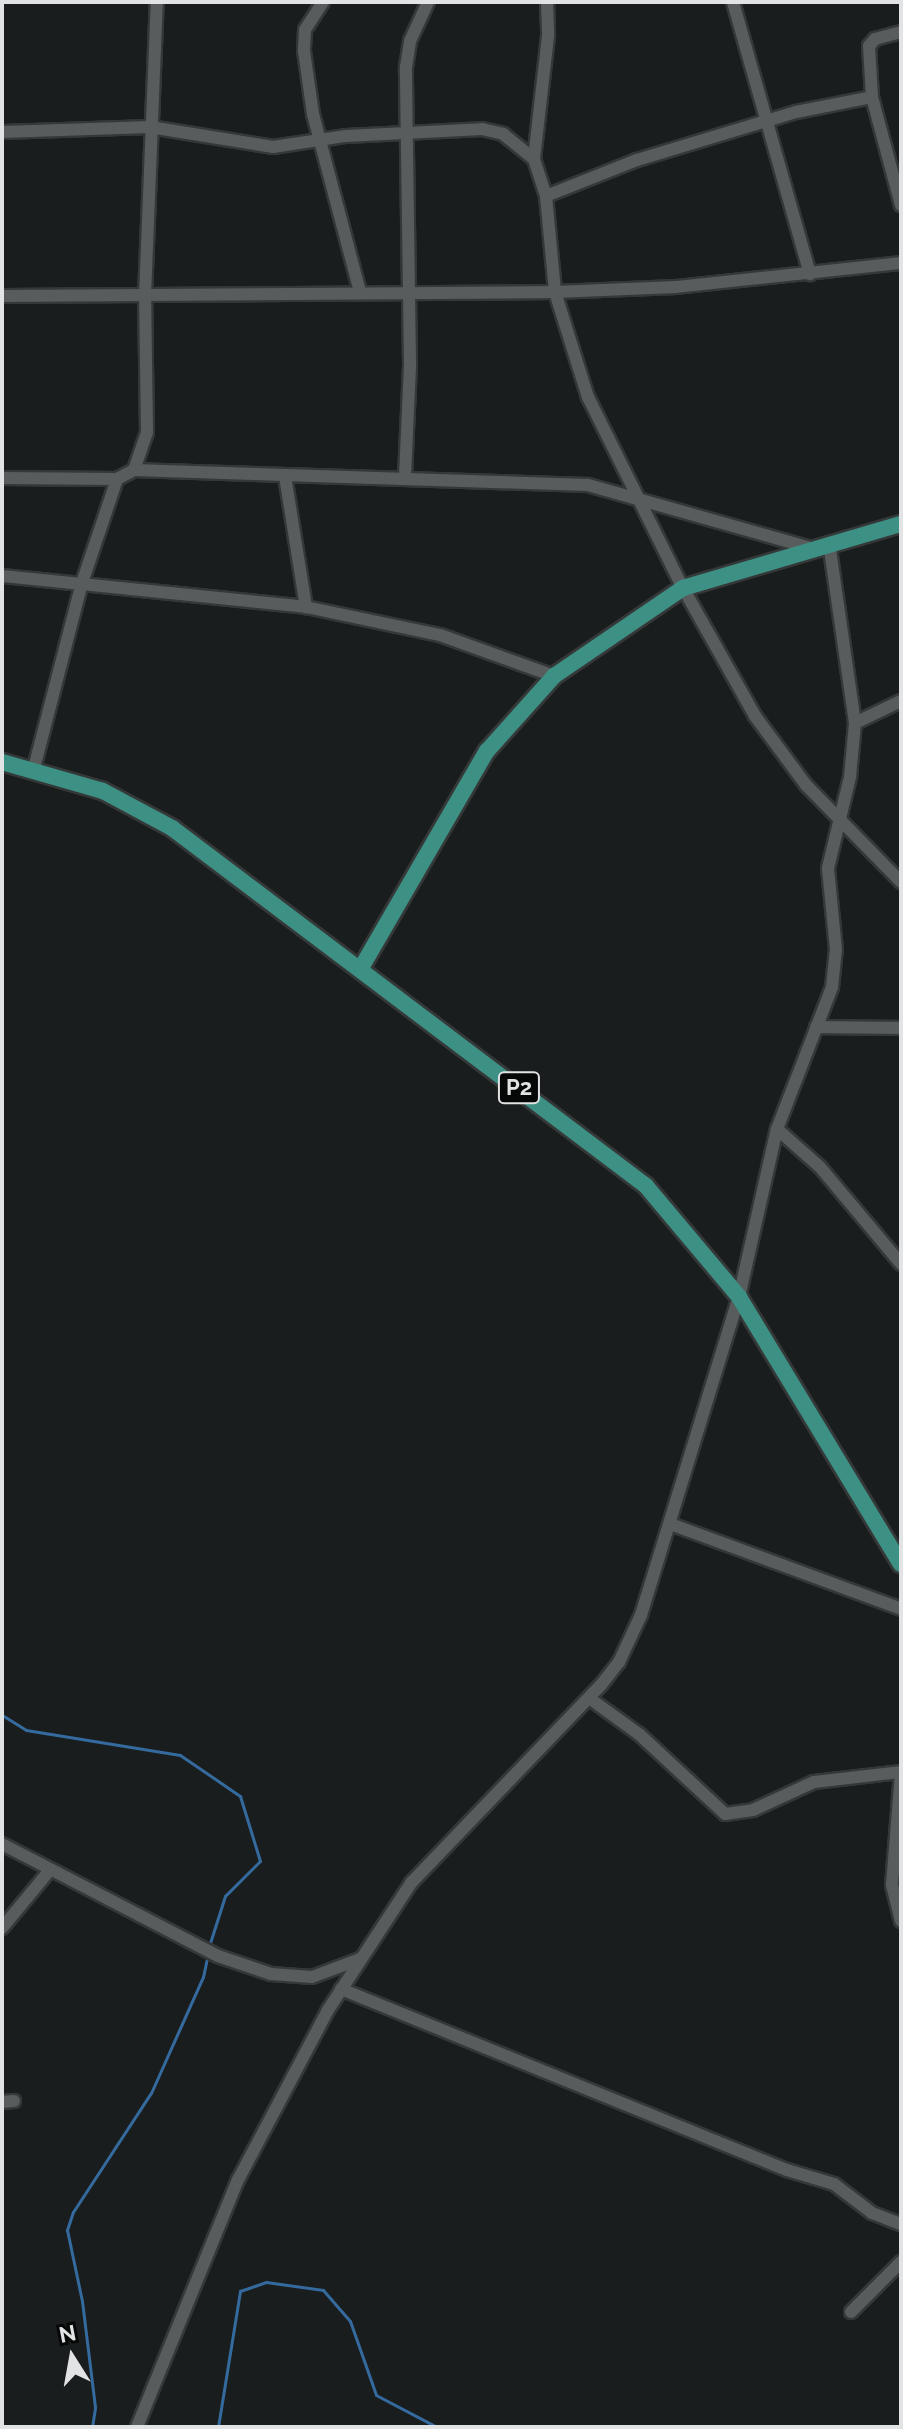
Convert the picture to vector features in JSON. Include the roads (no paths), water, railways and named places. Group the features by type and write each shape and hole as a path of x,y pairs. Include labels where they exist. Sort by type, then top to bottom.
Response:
{"main road":[{"path":"361,968 487,751 554,676 683,588 901,524"},
{"name":"P2","path":"2,762 103,791 146,812 361,968 646,1186 739,1297 901,1564"}],"street":[{"path":"134,470 147,433 145,296 157,2"},
{"path":"323,2 303,37 321,142 360,292"},
{"path":"405,476 410,365 403,132 410,41 428,2"},
{"path":"547,2 548,36 534,159 546,196 555,292 588,397 683,588 755,716 839,821 901,882"},
{"path":"733,2 771,122 810,274"},
{"path":"901,32 875,39 869,46 872,97 901,205"},
{"path":"546,196 637,160 872,97"},
{"path":"2,132 150,127 273,147 403,132 494,130 534,159"},
{"path":"885,137 901,133"},
{"path":"2,296 360,292 407,296 555,292 810,274 901,263"},
{"path":"2,478 117,479 134,470 285,476 405,476 588,485 811,548"},
{"path":"285,476 306,607"},
{"path":"33,772 82,583 117,479"},
{"path":"137,2427 238,2180 341,1989 427,1864 589,1698 630,1640 673,1525 739,1297 777,1129 835,973 828,868 855,723 829,543"},
{"path":"2,576 306,607 440,635 554,676"},
{"path":"855,723 901,701"},
{"path":"816,1027 901,1028"},
{"path":"777,1129 820,1167 901,1264"},
{"path":"673,1525 901,1609"},
{"path":"589,1698 639,1734 725,1814 753,1810 814,1782 901,1773 892,1885 901,1921"},
{"path":"2,1844 218,1956 301,1978 360,1959"},
{"path":"2,1928 50,1870"},
{"path":"341,1989 787,2170 826,2180 872,2213 901,2224"},
{"path":"851,2312 901,2262"}],"waterway":[{"path":"2,1715 26,1730 180,1755 240,1796 260,1861 225,1896 209,1946"},
{"path":"92,2427 95,2407 82,2301 67,2230 73,2212 151,2093 203,1977 208,1954"},
{"path":"218,2427 240,2291 266,2282 323,2290 350,2321 376,2395 437,2427"}]}
